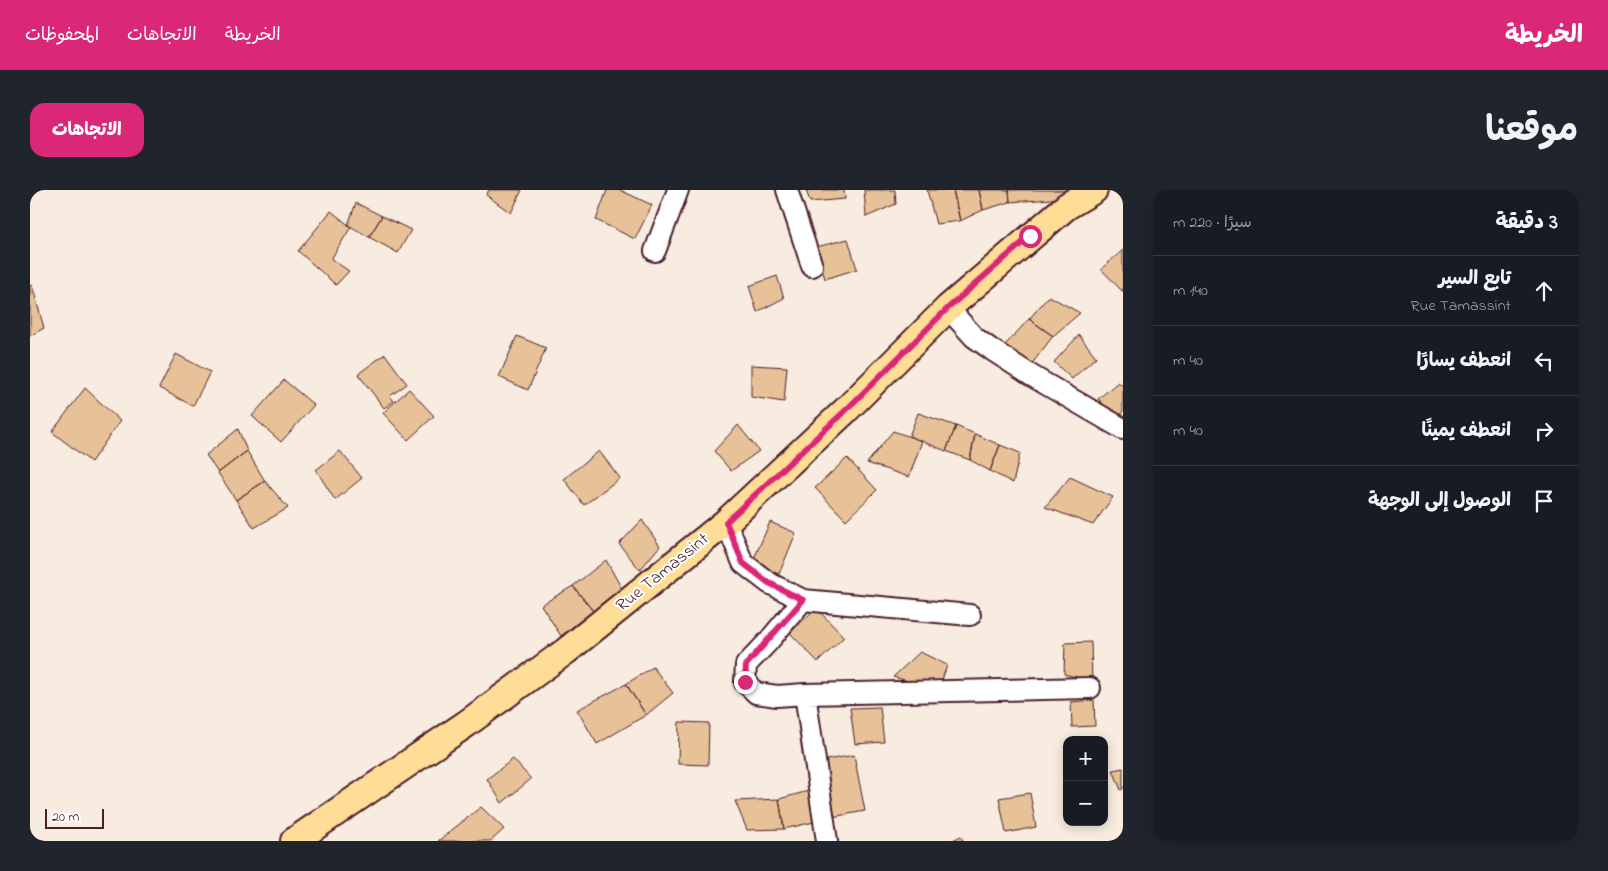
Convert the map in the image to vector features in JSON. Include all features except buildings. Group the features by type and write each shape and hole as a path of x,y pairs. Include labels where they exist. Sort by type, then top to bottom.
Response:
{"main road":[{"name":"Rue Tamassint","path":"294,841 466,724 559,656 726,522 845,411 948,308 1066,206 1094,190"}],"street":[{"path":"655,251 678,190"},
{"path":"787,190 812,266"},
{"path":"948,308 974,337 992,350 1032,376 1123,429"},
{"path":"726,522 743,563 769,583 803,600 970,615"},
{"path":"803,600 746,665 745,682 756,693 778,696 1090,688"},
{"path":"805,694 827,841"}],"route":[{"path":"745,682 746,665 803,600 769,583 743,563 726,522 845,411 948,308 1030,236"}]}
